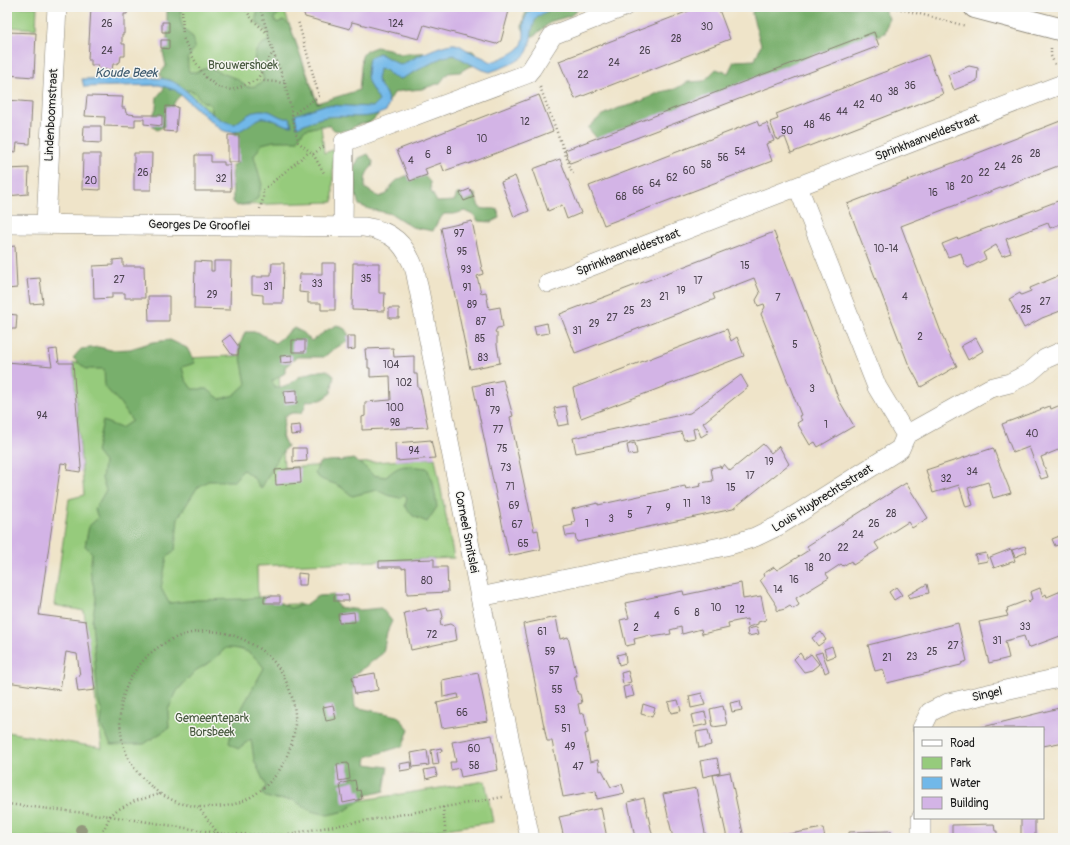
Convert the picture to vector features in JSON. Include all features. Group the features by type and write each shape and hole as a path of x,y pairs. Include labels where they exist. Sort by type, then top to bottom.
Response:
{"main road":[{"path":"975,7 1063,30"}],"street":[{"name":"Lindenboomstraat","path":"46,223 57,7"},
{"path":"343,227 344,142 527,74 553,35 624,7"},
{"name":"Sprinkhaanveldestraat","path":"548,283 1057,86"},
{"path":"798,187 877,387 906,435"},
{"name":"Georges De Grooflei","path":"7,224 46,223 343,227 377,229 389,234"},
{"name":"Corneel Smitslei","path":"389,234 400,242 409,256 414,270 530,838"},
{"name":"Louis Huybrechtsstraat","path":"480,597 730,545 755,537 778,526 900,449 906,435 990,388 1010,383 1029,374 1045,359 1063,351"},
{"name":"Singel","path":"922,727 930,712 948,703 1063,677"},
{"path":"921,819 922,838"}],"path":[{"path":"182,7 183,38 205,77 218,87 232,90 257,80 285,83"},
{"path":"244,7 252,19 267,34"},
{"path":"260,7 267,34 285,83 298,142 313,154 325,175"},
{"path":"292,116 318,96 298,21"},
{"path":"257,80 273,52"},
{"path":"532,68 572,172 575,174"},
{"path":"263,199 263,190 310,152"},
{"path":"214,631 239,637 262,649 279,668 291,691 296,717 293,742 283,766 266,786 241,802 226,806 198,807 179,803 160,794 140,777 127,755 120,730 121,704 129,680 144,658 164,642 188,633 214,631"},
{"path":"100,838 110,816 117,810 135,801 160,794"},
{"path":"7,804 110,816 224,834 282,835 521,794"},
{"path":"198,807 220,838"},
{"path":"443,807 446,838"},
{"path":"277,838 282,835"}],"green space":[{"path":"7,7 37,7 36,29 7,27"},
{"path":"167,7 181,7 183,28 193,37 195,48 188,59 189,72 197,72 207,67 237,79 247,87 255,86 264,81 262,73 255,69 254,59 258,48 270,40 268,37 269,32 257,23 256,18 259,7 281,7 282,11 274,18 277,23 284,20 290,26 317,103 359,90 362,56 366,51 376,47 389,49 400,54 438,52 452,48 473,51 478,57 476,65 468,67 460,72 448,73 440,83 422,89 394,93 385,108 371,122 357,125 349,130 340,131 334,130 330,126 320,126 304,130 297,141 274,141 262,144 254,156 262,185 257,199 250,203 237,206 233,202 232,165 237,163 238,138 235,133 226,130 213,120 211,105 202,101 194,92 188,90 174,103 170,123 157,130 153,127 152,119 156,108 157,97 165,85 160,74 166,66 163,52 167,45"},
{"name":"Brouwershoek","path":"174,7 283,7 319,107 324,153 333,150 333,202 242,205 239,132 213,115 177,83"},
{"path":"532,7 581,7 570,16 552,21 534,36 529,36 525,34 522,27 527,10"},
{"path":"753,7 879,7 884,9 889,18 885,33 600,142 588,128 601,116 619,108 635,104 660,92 675,89 688,82 704,81 716,69 728,73 734,61 755,60 761,45 752,14"},
{"path":"368,154 373,162 372,167 366,176 365,188 379,197 387,194 393,184 400,178 421,172 430,182 431,191 437,202 454,201 457,194 475,194 479,207 498,210 499,218 491,222 478,221 474,215 465,211 454,214 444,214 438,221 433,231 412,227 392,214 369,209 359,205 356,195 354,168 359,158"},
{"path":"337,325 345,329 351,339 324,357 297,357 285,367 285,373 272,381 275,387 285,387 299,377 313,372 327,370 334,376 331,393 321,400 307,401 302,413 292,413 285,416 282,437 287,446 278,458 261,489 253,477 243,470 234,481 208,481 197,488 178,518 175,551 167,557 161,588 169,603 269,596 290,608 307,604 318,596 334,595 338,607 360,610 381,608 392,621 387,632 383,653 352,677 355,707 398,716 409,729 403,746 367,757 366,764 388,767 384,791 368,795 345,811 328,815 311,811 293,800 273,799 266,797 262,794 266,786 254,760 251,739 238,749 229,743 233,724 264,668 252,655 243,650 226,648 212,661 195,671 177,691 168,710 169,728 144,744 111,745 101,726 102,712 98,699 92,621 96,598 90,570 92,553 85,546 89,526 98,518 95,509 106,490 102,479 104,462 96,452 103,421 121,428 132,421 120,403 105,387 104,369 86,369 73,358 81,349 99,347 111,350 130,349 153,342 170,340 187,348 195,363 182,367 185,379 192,389 207,389 220,399 234,395 246,384 239,347 245,332 258,332 275,343 294,328 304,333 311,341"},
{"name":"Gemeentepark Borsbeek","path":"278,354 284,468 435,458 454,558 257,566 258,605 300,604 343,803 485,781 493,822 385,838 7,838 7,732 102,748 84,611 54,605 69,499 84,495 73,363"},
{"path":"353,459 373,475 386,477 400,467 409,466 427,468 433,482 437,507 427,522 413,516 405,506 407,498 404,494 400,498 387,495 377,490 352,496 335,484 323,480 315,474 319,463"}],"water":[{"path":"535,7 551,7 552,9 536,19 529,48 524,56 516,62 490,72 480,69 454,55 443,57 401,79 393,77 386,70 379,69 377,80 386,94 389,103 386,111 361,117 337,116 321,118 297,127 295,115 324,105 373,107 379,101 368,81 367,76 369,58 379,53 400,65 449,44 460,45 491,62 507,56 519,49 521,46 524,36 524,21 529,12"},
{"path":"82,79 163,79 174,82 211,113 226,122 235,124 255,111 267,110 283,118 290,118 292,126 288,126 269,118 261,118 237,132 229,132 220,129 175,90 159,85 84,87"}],"building":[{"path":"91,7 128,7 127,14 124,14 124,34 122,34 122,44 125,44 125,56 121,56 120,62 113,64 112,70 97,69 98,65 91,65 91,60 88,60"},
{"path":"302,7 510,7 501,41 496,44 424,25 419,39 352,22 350,29 305,17"},
{"path":"699,7 718,7 730,39 575,99 559,61"},
{"path":"162,22 169,22 169,32 162,32"},
{"path":"7,32 36,33 34,77 7,75"},
{"path":"874,32 879,46 570,163 565,150"},
{"path":"161,40 169,40 169,49 161,48"},
{"path":"928,55 943,94 791,153 785,137 777,140 770,122 778,119 776,114"},
{"path":"969,66 978,68 977,81 954,90 948,75"},
{"path":"539,95 553,131 468,164 467,163 444,171 441,163 425,169 427,175 410,181 397,150"},
{"path":"87,96 123,97 122,108 125,108 126,113 136,115 162,115 162,126 144,124 144,119 135,119 135,127 104,126 105,117 85,116"},
{"path":"7,100 32,102 30,144 17,143 16,152 7,151"},
{"path":"166,106 178,107 176,132 164,131"},
{"path":"1063,120 1063,164 901,226 947,348 957,366 921,387 908,363 847,204"},
{"path":"757,121 759,126 767,123 774,141 766,144 772,161 604,225 589,186"},
{"path":"84,126 101,126 101,143 83,142"},
{"path":"228,135 239,135 239,162 228,162"},
{"path":"134,153 152,153 151,190 134,190"},
{"path":"83,154 100,154 100,190 82,189"},
{"path":"195,155 211,155 211,162 224,162 224,165 230,165 231,191 195,191"},
{"path":"560,159 581,213 567,219 562,205 548,211 533,169"},
{"path":"29,168 28,194 7,196 7,169"},
{"path":"515,176 529,211 514,217 501,182"},
{"path":"470,189 474,197 464,201 460,193"},
{"path":"1063,199 1063,223 1050,228 1048,223 1006,239 1011,253 1002,256 996,245 983,253 986,259 968,268 964,263 961,253 948,257 942,244 957,238 958,239"},
{"path":"472,221 483,274 477,276 481,293 486,292 489,309 500,307 503,327 497,328 495,332 497,333 500,363 470,369 441,228"},
{"path":"774,232 839,400 854,426 818,447 815,442 810,445 797,423 802,420 799,416 801,415 761,314 765,307 764,304 758,306 756,300 760,293 754,278 713,294 715,299 575,353 560,314"},
{"path":"15,246 17,288 7,289 7,247"},
{"path":"123,259 123,266 144,266 145,298 125,298 125,293 112,293 112,298 94,299 93,266 113,265 113,260"},
{"path":"195,261 211,262 211,271 214,271 214,261 231,261 230,310 194,309"},
{"path":"272,263 284,263 283,303 263,303 263,295 252,294 252,277 271,275"},
{"path":"322,263 335,263 335,310 321,310 321,303 308,303 308,293 299,292 300,274 322,274"},
{"path":"353,263 379,263 379,293 385,293 384,311 352,310"},
{"path":"1063,274 1063,310 1042,318 1024,328 1009,299 1020,293 1021,295 1031,291 1030,288"},
{"path":"40,278 43,303 30,304 27,279"},
{"path":"148,296 169,296 169,321 149,321"},
{"path":"389,308 399,308 399,318 389,318"},
{"path":"8,314 17,315 16,329 7,329"},
{"path":"547,323 549,333 536,335 534,326"},
{"path":"727,329 731,341 737,337 744,356 581,418 573,388"},
{"path":"230,335 239,347 238,355 232,355 222,341"},
{"path":"347,336 355,336 355,349 347,350"},
{"path":"976,338 983,351 968,360 961,346"},
{"path":"292,340 305,340 305,352 292,352"},
{"path":"393,348 394,357 414,356 414,374 417,374 418,388 420,388 428,427 362,430 362,417 365,416 365,402 391,400 390,376 370,377 370,368 368,368 368,359 366,359 365,349"},
{"path":"57,349 59,363 73,363 81,467 80,472 67,470 68,464 61,463 39,615 86,621 95,690 78,692 76,677 80,676 77,654 66,652 60,690 7,682 7,362 52,366 49,350"},
{"path":"292,355 292,362 281,363 280,356"},
{"path":"741,375 748,387 703,423 709,432 701,437 697,427 693,429 695,438 684,440 681,432 576,453 573,438 690,413"},
{"path":"503,380 513,416 510,417 534,531 538,530 541,549 509,556 473,386"},
{"path":"297,390 297,403 285,404 284,391"},
{"path":"1063,404 1063,448 1041,457 1048,477 1041,479 1029,447 1013,453 1002,424 1050,406 1051,409"},
{"path":"566,406 569,424 558,426 554,408"},
{"path":"300,425 301,434 291,435 290,426"},
{"path":"431,440 435,458 396,461 395,443"},
{"path":"635,443 637,454 629,455 627,445"},
{"path":"763,444 771,453 779,446 789,464 733,509 577,542 575,535 566,536 564,527 573,525 572,522 575,522 572,509 598,503 598,505 685,486 686,489 701,486 700,483 713,481 711,468 720,466 721,468 724,464 730,471"},
{"path":"293,448 306,448 307,461 293,462"},
{"path":"993,448 1011,493 993,498 988,482 968,488 973,505 966,507 959,485 933,493 926,470"},
{"path":"300,468 301,483 276,485 275,470"},
{"path":"906,483 928,518 912,528 908,522 875,543 879,549 853,565 851,561 843,566 841,564 826,574 829,578 796,598 799,605 793,609 790,606 777,611 777,606 760,580 764,577 763,574 774,567 777,570 809,550 807,546"},
{"path":"1062,535 1063,543 1055,546 1052,539"},
{"path":"1025,546 1027,552 1015,557 1012,550"},
{"path":"1011,549 1015,561 994,568 990,557"},
{"path":"986,553 988,561 977,563 975,555"},
{"path":"434,559 434,567 447,567 448,592 407,594 406,568 379,567 379,561"},
{"path":"298,573 307,574 306,585 298,585"},
{"path":"741,583 743,599 761,596 766,620 748,627 747,619 728,623 729,628 702,634 701,629 682,634 681,627 670,630 671,634 652,637 651,635 634,639 635,644 626,646 620,620 629,618 625,603 683,591 684,595"},
{"path":"927,584 929,593 909,598 908,595"},
{"path":"896,587 902,595 894,600 889,592"},
{"path":"1040,588 1043,596 1046,594 1047,597 1061,591 1063,595 1063,635 1028,648 1024,636 1005,641 1009,658 989,663 979,622 1008,616 1006,611 1008,611 1007,608 1028,600 1029,603 1032,599 1030,592"},
{"path":"334,595 348,595 349,601 334,601"},
{"path":"280,596 280,603 264,603 264,597"},
{"path":"426,608 427,611 441,609 443,617 440,621 441,626 450,624 455,627 457,640 411,650 404,613"},
{"path":"354,612 355,622 339,623 338,614"},
{"path":"556,617 560,639 568,637 577,676 574,676 578,694 580,694 582,703 578,704 580,714 584,713 588,733 585,734 590,762 598,760 600,771 602,770 611,787 622,784 625,793 597,799 596,791 563,797 552,741 547,741 523,624"},
{"path":"958,623 967,661 961,665 887,683 883,669 875,671 868,645"},
{"path":"757,627 759,634 748,636 747,629"},
{"path":"821,632 826,640 818,646 812,638"},
{"path":"832,646 835,656 827,659 824,649"},
{"path":"822,652 829,671 825,673 815,654"},
{"path":"625,653 626,663 619,665 617,655"},
{"path":"800,653 804,659 811,654 819,664 812,670 804,672 794,659"},
{"path":"628,671 631,682 623,684 621,673"},
{"path":"375,673 378,690 355,694 352,677"},
{"path":"478,673 488,721 442,728 437,703 459,698 458,694 443,697 442,680"},
{"path":"631,685 634,696 625,698 623,687"},
{"path":"702,693 705,705 691,708 689,696"},
{"path":"678,700 681,711 671,713 668,702"},
{"path":"740,701 742,710 732,712 730,703"},
{"path":"643,704 655,708 652,717 641,714"},
{"path":"333,705 336,719 326,721 323,707"},
{"path":"723,706 727,725 713,727 710,709"},
{"path":"1063,707 1063,742 1059,743 1044,746 1044,727 983,727"},
{"path":"705,712 708,724 694,727 691,715"},
{"path":"708,730 711,745 699,748 696,732"},
{"path":"492,735 498,770 461,777 459,768 451,770 450,762 456,762 452,742"},
{"path":"441,748 442,751 437,753 439,764 433,765 431,750"},
{"path":"427,750 429,765 413,767 411,753"},
{"path":"717,758 720,773 703,777 700,761"},
{"path":"411,762 412,769 400,771 399,764"},
{"path":"348,763 350,779 339,781 337,764"},
{"path":"435,768 437,776 426,779 424,770"},
{"path":"730,772 744,838 727,838 713,775"},
{"path":"355,780 357,791 360,790 362,799 343,803 340,784"},
{"path":"696,788 706,838 673,838 663,794"},
{"path":"644,798 653,838 635,838 628,802"},
{"path":"601,808 607,838 564,838 559,817"},
{"path":"1021,819 1035,819 1035,838 1021,838"},
{"path":"994,824 995,831 997,831 997,838 952,838 952,825"},
{"path":"823,828 825,838 773,837"},
{"path":"891,831 891,838 849,838 849,832"}],"water label":[{"name":"Koude Beek","path":"126,72"}]}
